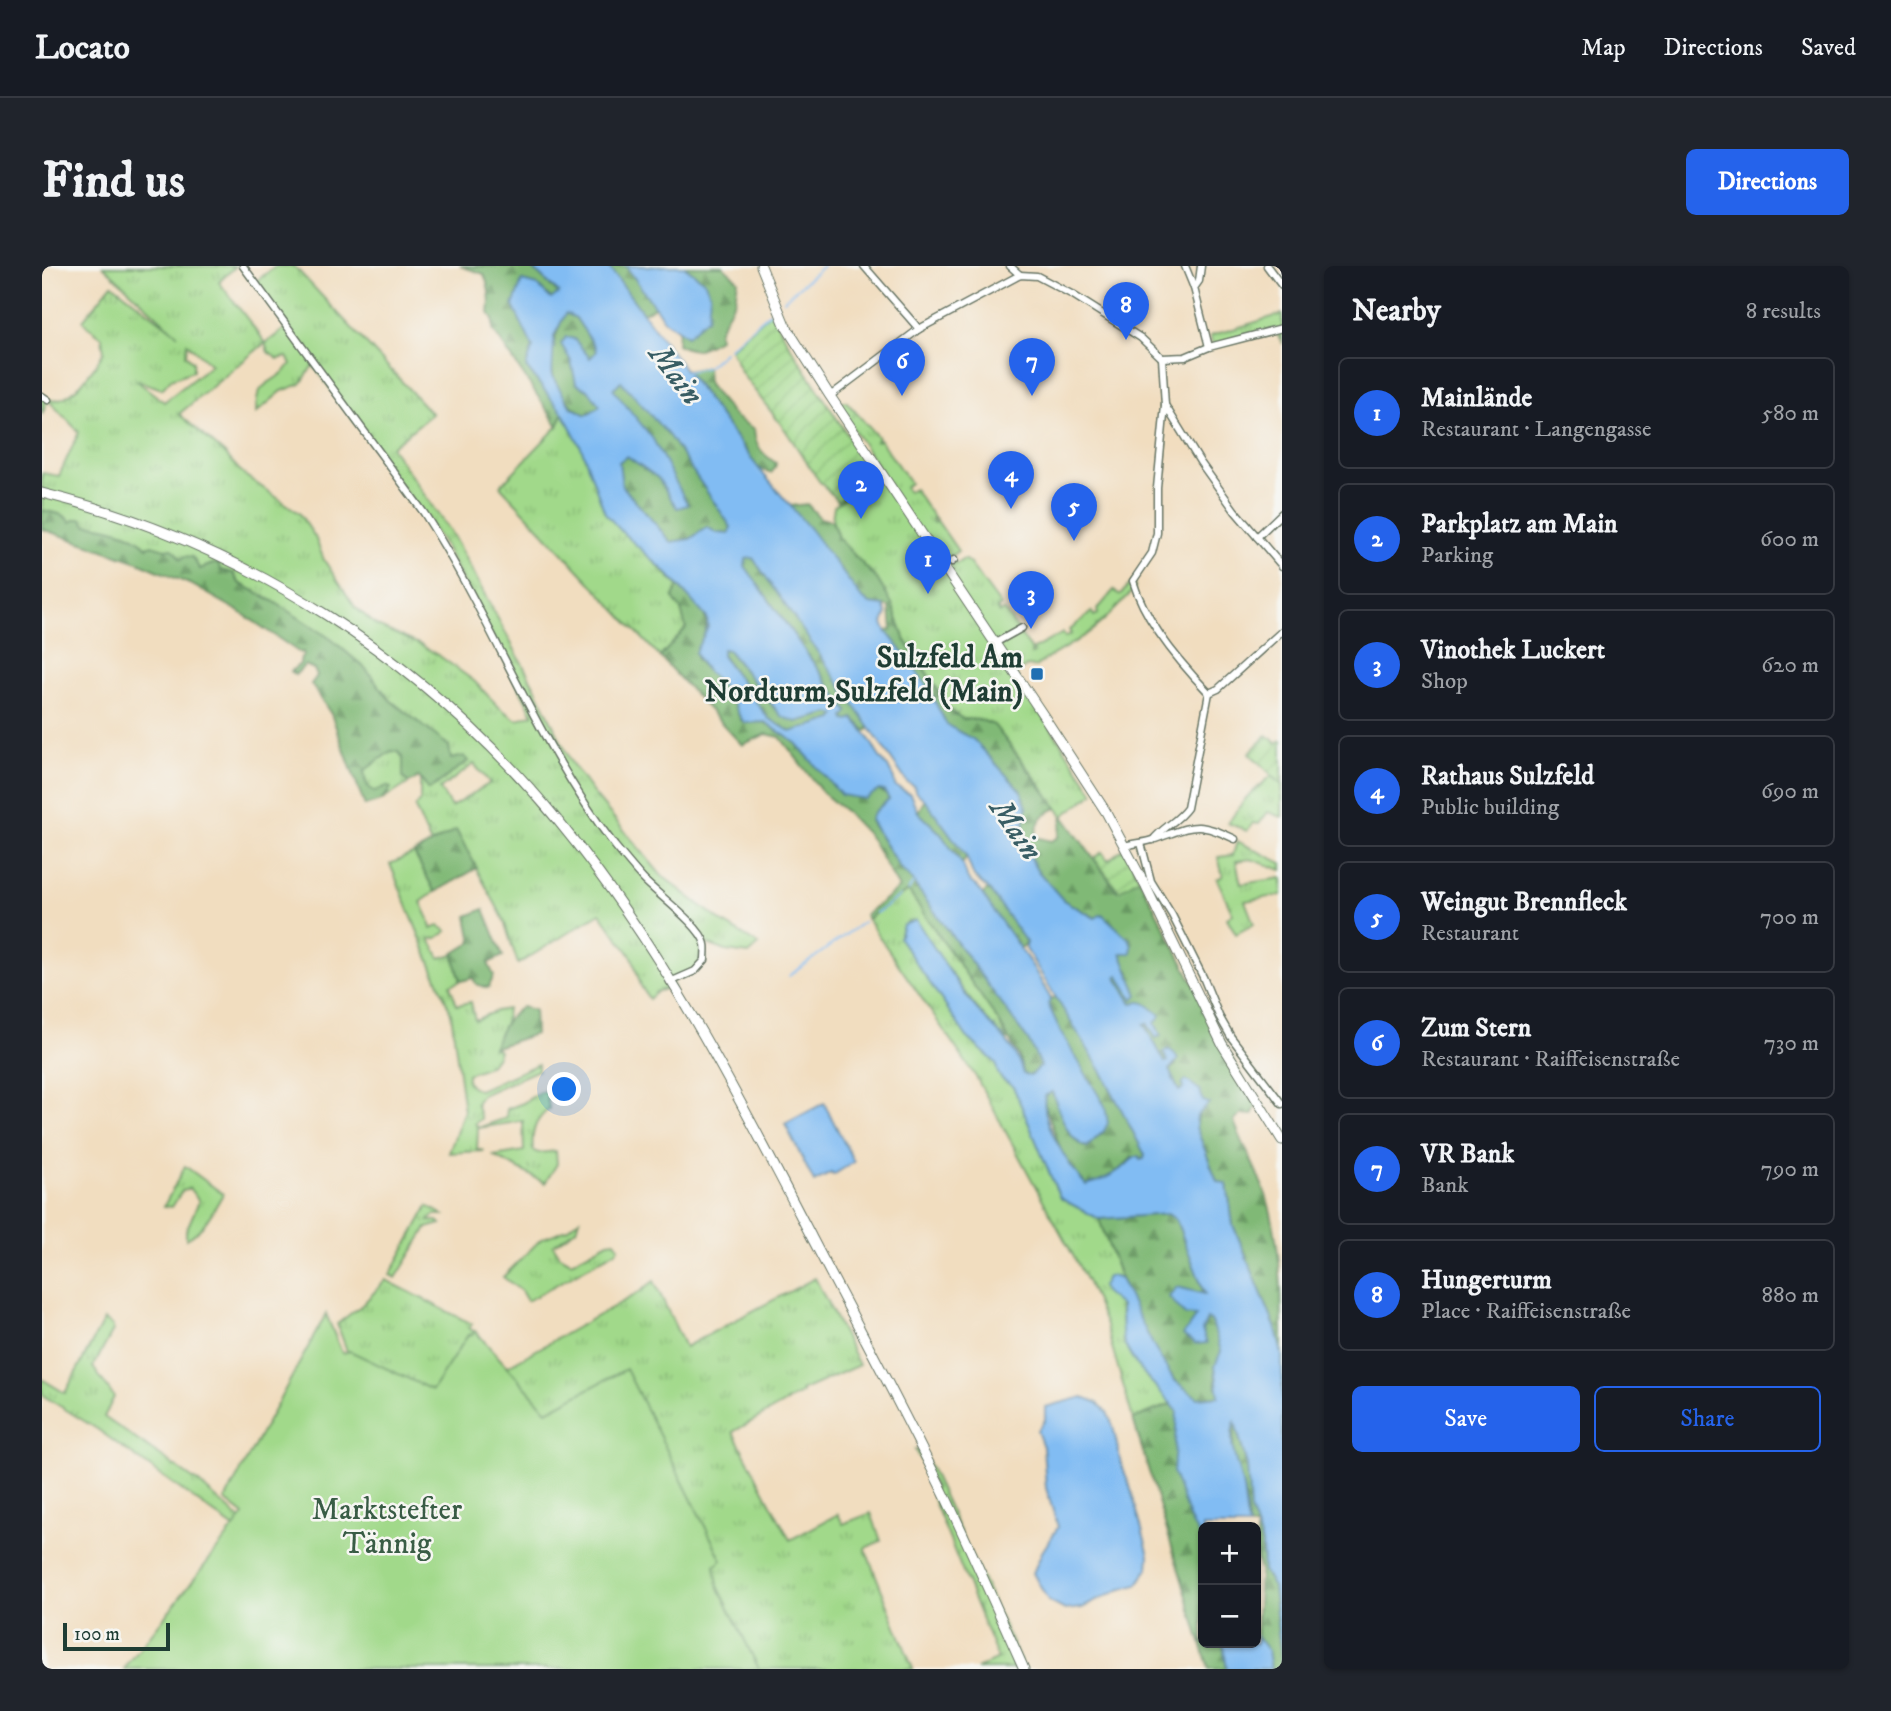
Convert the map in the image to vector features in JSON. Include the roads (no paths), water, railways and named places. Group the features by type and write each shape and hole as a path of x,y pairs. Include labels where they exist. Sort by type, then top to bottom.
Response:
{"main road":[{"path":"761,266 785,325 1083,775 1125,846 1223,1044 1282,1140"},
{"path":"42,493 106,510 187,539 288,589 387,657 479,735 538,797 598,872 670,982 774,1163 946,1498 1024,1669"}],"street":[{"path":"243,266 424,513 462,574 544,733 590,812 643,879 691,924 705,943 705,960 695,971 670,982"},
{"path":"864,266 919,329"},
{"path":"1010,266 1020,275"},
{"path":"1020,275 1025,266"},
{"path":"1185,266 1194,288 1209,347"},
{"path":"1194,288 1199,281 1201,266"},
{"path":"1267,266 1282,286"},
{"path":"830,396 919,329 1020,275 1037,276 1073,295 1141,338 1163,358 1185,357 1209,347 1282,328"},
{"path":"1163,358 1165,405 1157,488 1157,533 1152,553 1133,581 1158,632 1178,662 1209,692"},
{"path":"1165,405 1200,462 1282,566"},
{"path":"1257,537 1282,513"},
{"path":"995,643 1022,628"},
{"path":"1209,692 1218,689 1282,631"},
{"path":"1153,840 1187,808 1209,692"},
{"path":"1125,846 1141,844 1189,826 1200,825 1235,839"},
{"path":"1141,844 1151,881 1203,976 1219,1016 1231,1037 1282,1104"}],"water":[{"name":"Main","path":"530,266 608,266 759,469 811,530 861,597 870,604 884,606 887,613 883,623 886,631 929,690 947,725 974,740 1021,791 1027,807 1021,838 1036,869 1063,900 1095,918 1102,914 1130,940 1131,953 1121,953 1138,995 1133,999 1118,975 1116,977 1132,1003 1145,1003 1161,1015 1155,1023 1161,1036 1156,1038 1147,1023 1144,1024 1165,1062 1168,1061 1163,1052 1168,1049 1178,1060 1169,1070 1179,1091 1183,1089 1182,1084 1186,1080 1200,1090 1203,1101 1209,1103 1197,1116 1196,1127 1217,1181 1227,1184 1233,1225 1276,1329 1282,1354 1282,1664 1273,1587 1263,1570 1261,1522 1254,1522 1250,1510 1247,1465 1235,1422 1233,1446 1248,1522 1198,1522 1198,1533 1190,1520 1173,1473 1177,1411 1142,1372 1130,1354 1122,1336 1121,1306 1104,1292 1102,1287 1107,1277 1120,1279 1155,1349 1174,1380 1198,1398 1219,1396 1215,1366 1221,1351 1212,1322 1207,1319 1202,1330 1207,1343 1195,1344 1183,1335 1196,1316 1185,1315 1169,1297 1177,1287 1205,1294 1176,1220 1168,1214 1099,1219 1060,1198 1013,1086 1000,1077 996,1063 967,1037 899,938 903,925 916,920 970,1001 1008,1043 1023,1074 1030,1076 1041,1066 1028,1040 900,868 870,820 873,813 889,799 884,791 879,790 865,799 841,795 796,743 765,722 745,723 728,693 697,658 695,652 708,627 707,618 669,575 605,513 581,447 563,413 526,367 533,347 513,306 522,281 537,285 551,299 559,293","holes":["566,313 576,318 596,352 590,358 574,339 566,337 561,344 571,361 576,383 589,391 600,406 586,415 570,406 552,376 554,336","621,381 669,436 731,527 729,534 717,533 707,527 690,539 671,542 622,486 619,462 627,456 658,478 677,508 688,505 653,439 613,389","753,558 907,782 914,786 915,791 925,800 966,856 974,877 990,891 1026,942 1026,949 1103,1074 1145,1155 1144,1159 1140,1160 1139,1156 1134,1158 1111,1175 1086,1185 1072,1167 1051,1130 1045,1096 1052,1092 1069,1132 1087,1147 1104,1131 1108,1123 1105,1106 1061,1032 1048,1004 1051,999 1033,967 977,887 968,880 963,865 940,833 918,812 910,794 895,786 890,771 861,727 853,718 845,720 848,712 745,566 746,559","722,649 728,650 782,717 796,722 830,713 836,715 834,719 791,732 768,718 722,656"]},
{"path":"626,266 684,266 705,282 710,294 708,317 687,336 664,320"},
{"path":"824,1103 854,1162 833,1175 831,1173 814,1182 785,1124"},
{"path":"1083,1397 1098,1403 1107,1412 1113,1426 1121,1464 1130,1486 1149,1555 1148,1569 1137,1585 1119,1590 1082,1608 1065,1610 1048,1601 1033,1573 1042,1552 1058,1527 1046,1488 1043,1447 1037,1431 1045,1420 1045,1407"},
{"path":"1261,1642 1268,1651 1271,1669 1227,1669 1224,1648 1261,1648"}],"waterway":[{"path":"784,300 823,266"},
{"path":"729,348 770,312"},
{"name":"Main","path":"686,372 707,367 724,352"},
{"path":"908,891 913,883"},
{"path":"876,913 900,896"},
{"path":"789,976 863,922"}],"place":[{"name":"Hungerturm","path":"1126,340"},
{"name":"Zum Stern","path":"902,396"},
{"name":"VR Bank","path":"1032,396"},
{"name":"Rathaus Sulzfeld","path":"1011,509"},
{"name":"Parkplatz am Main","path":"861,519"},
{"name":"Weingut Brennfleck","path":"1074,541"},
{"name":"Mainlände","path":"928,594"},
{"name":"Vinothek Luckert","path":"1031,629"},
{"name":"Sulzfeld Am Nordturm,Sulzfeld (Main)","path":"1037,674"}],"park label":[{"name":"Marktstefter Tännig","path":"387,1526"}]}
